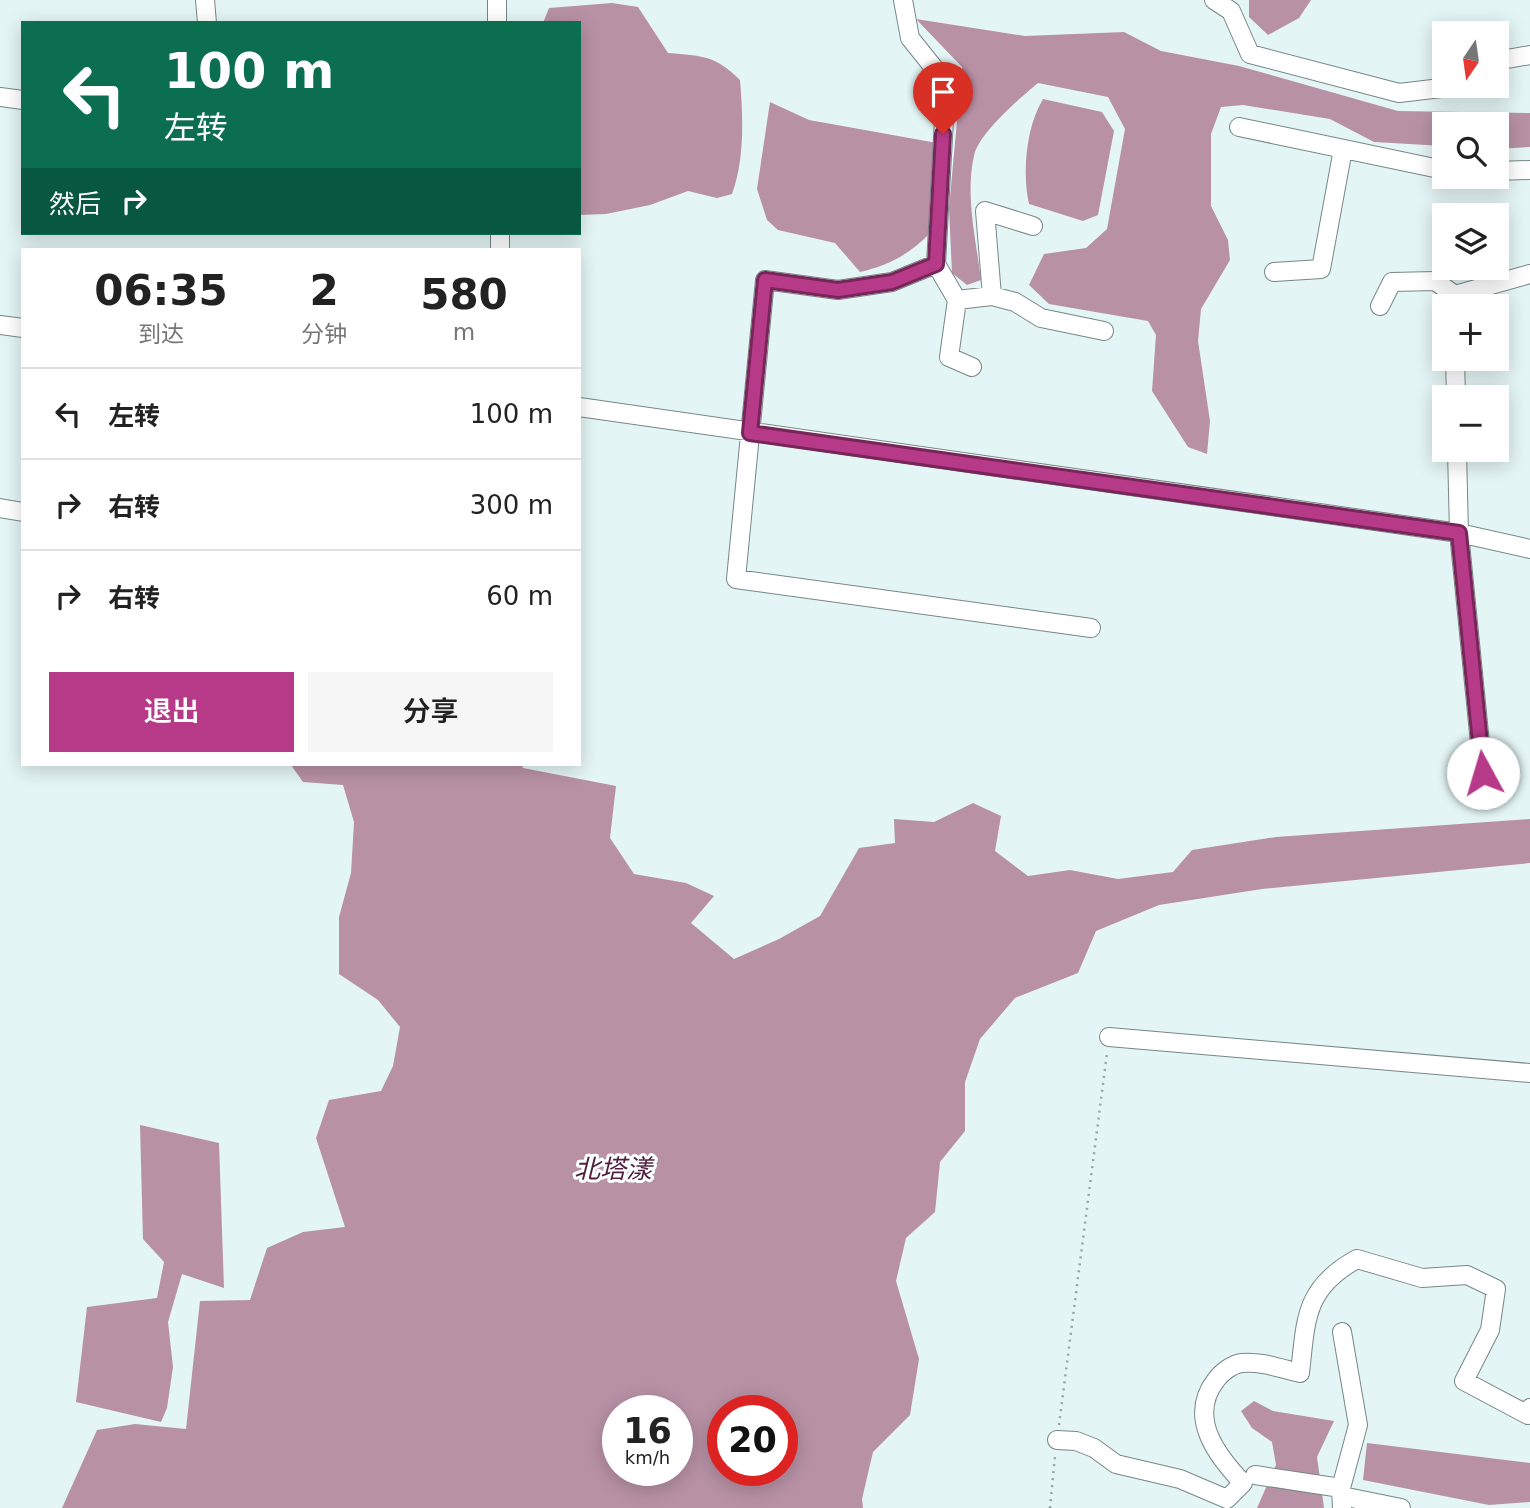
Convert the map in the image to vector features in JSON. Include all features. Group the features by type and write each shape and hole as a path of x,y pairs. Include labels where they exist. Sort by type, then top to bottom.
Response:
{"street":[{"path":"205,0 207,21"},
{"path":"497,0 497,21"},
{"path":"904,0 910,38 946,83 936,264 957,300 949,357 972,367"},
{"path":"1214,0 1231,11 1250,54 1399,93 1432,89"},
{"path":"1509,59 1530,55"},
{"path":"0,97 21,100"},
{"path":"1239,127 1432,168"},
{"path":"1274,272 1321,269 1343,149"},
{"path":"1509,171 1530,170"},
{"path":"992,296 985,211 1033,226"},
{"path":"936,264 892,282 838,290 765,280 736,579 1091,628"},
{"path":"1474,294 1530,274"},
{"path":"1380,306 1392,282 1435,281 1448,294"},
{"path":"957,300 992,296 1015,302 1041,317 1104,331"},
{"path":"0,325 21,328"},
{"path":"581,407 1459,533 1530,549"},
{"path":"1457,462 1459,533 1483,773"},
{"path":"0,508 21,512"},
{"path":"1109,1037 1530,1073"},
{"path":"1057,1440 1076,1441 1094,1448 1116,1464 1180,1479 1227,1499 1243,1483 1223,1463 1206,1433 1207,1391 1221,1374 1240,1363 1300,1373 1308,1308 1317,1292 1337,1270 1357,1259 1422,1278 1467,1275 1496,1289 1490,1330 1464,1381 1528,1415 1530,1408"},
{"path":"1339,1494 1358,1425 1342,1332"},
{"path":"1255,1475 1401,1508"}],"path":[{"path":"1050,1508 1109,1037"}],"water":[{"path":"1249,0 1311,0 1299,18 1268,35 1249,17"},
{"path":"612,3 638,7 668,53 715,61 740,80 741,152 732,194 717,198 688,191 650,205 606,214 581,215 581,21 544,21 549,8"},
{"path":"916,19 1025,36 1124,32 1161,51 1239,66 1398,111 1464,112 1432,112 1432,145 1374,142 1330,119 1243,105 1221,107 1211,134 1211,206 1228,240 1230,260 1201,309 1198,341 1210,421 1207,454 1188,447 1152,391 1156,335 1148,321 1049,304 1029,285 1044,254 1086,248 1107,229 1125,129 1108,97 1038,83 983,137 974,156 971,186 972,218 981,280 967,285 952,273 949,208 962,67"},
{"path":"1043,99 1102,112 1114,131 1098,215 1083,221 1029,204 1027,150 1037,110"},
{"path":"770,102 809,120 937,143 931,172 931,232 899,258 860,272 835,243 778,230 767,220 757,189"},
{"path":"1509,113 1530,113 1530,147 1509,148"},
{"name":"北塔漾","path":"292,766 522,766 616,786 610,838 634,874 686,883 714,896 691,923 734,959 779,939 820,916 859,848 895,843 894,819 934,822 973,803 1001,816 995,851 1028,876 1070,870 1118,879 1173,872 1192,850 1276,837 1530,819 1530,863 1262,889 1159,905 1096,931 1078,973 1015,998 980,1039 965,1082 965,1131 940,1162 935,1212 906,1238 896,1281 919,1359 910,1415 873,1452 862,1499 863,1508 62,1508 97,1430 135,1424 186,1429 200,1301 250,1300 267,1248 303,1232 345,1227 316,1138 329,1100 381,1091 393,1066 400,1027 378,1000 339,974 339,917 351,873 354,822 343,785 303,782"},
{"path":"140,1125 219,1143 224,1288 182,1274 168,1322 173,1367 167,1408 161,1422 76,1402 87,1307 157,1298 164,1262 143,1239"},
{"path":"1254,1401 1273,1411 1334,1421 1317,1457 1324,1508 1257,1508 1276,1465 1272,1442 1252,1428 1241,1411"},
{"path":"1367,1443 1530,1463 1530,1502 1489,1505 1363,1480"}],"route":[{"path":"943,134 936,264 892,282 838,290 765,280 750,433 1459,533 1483,773"}]}
